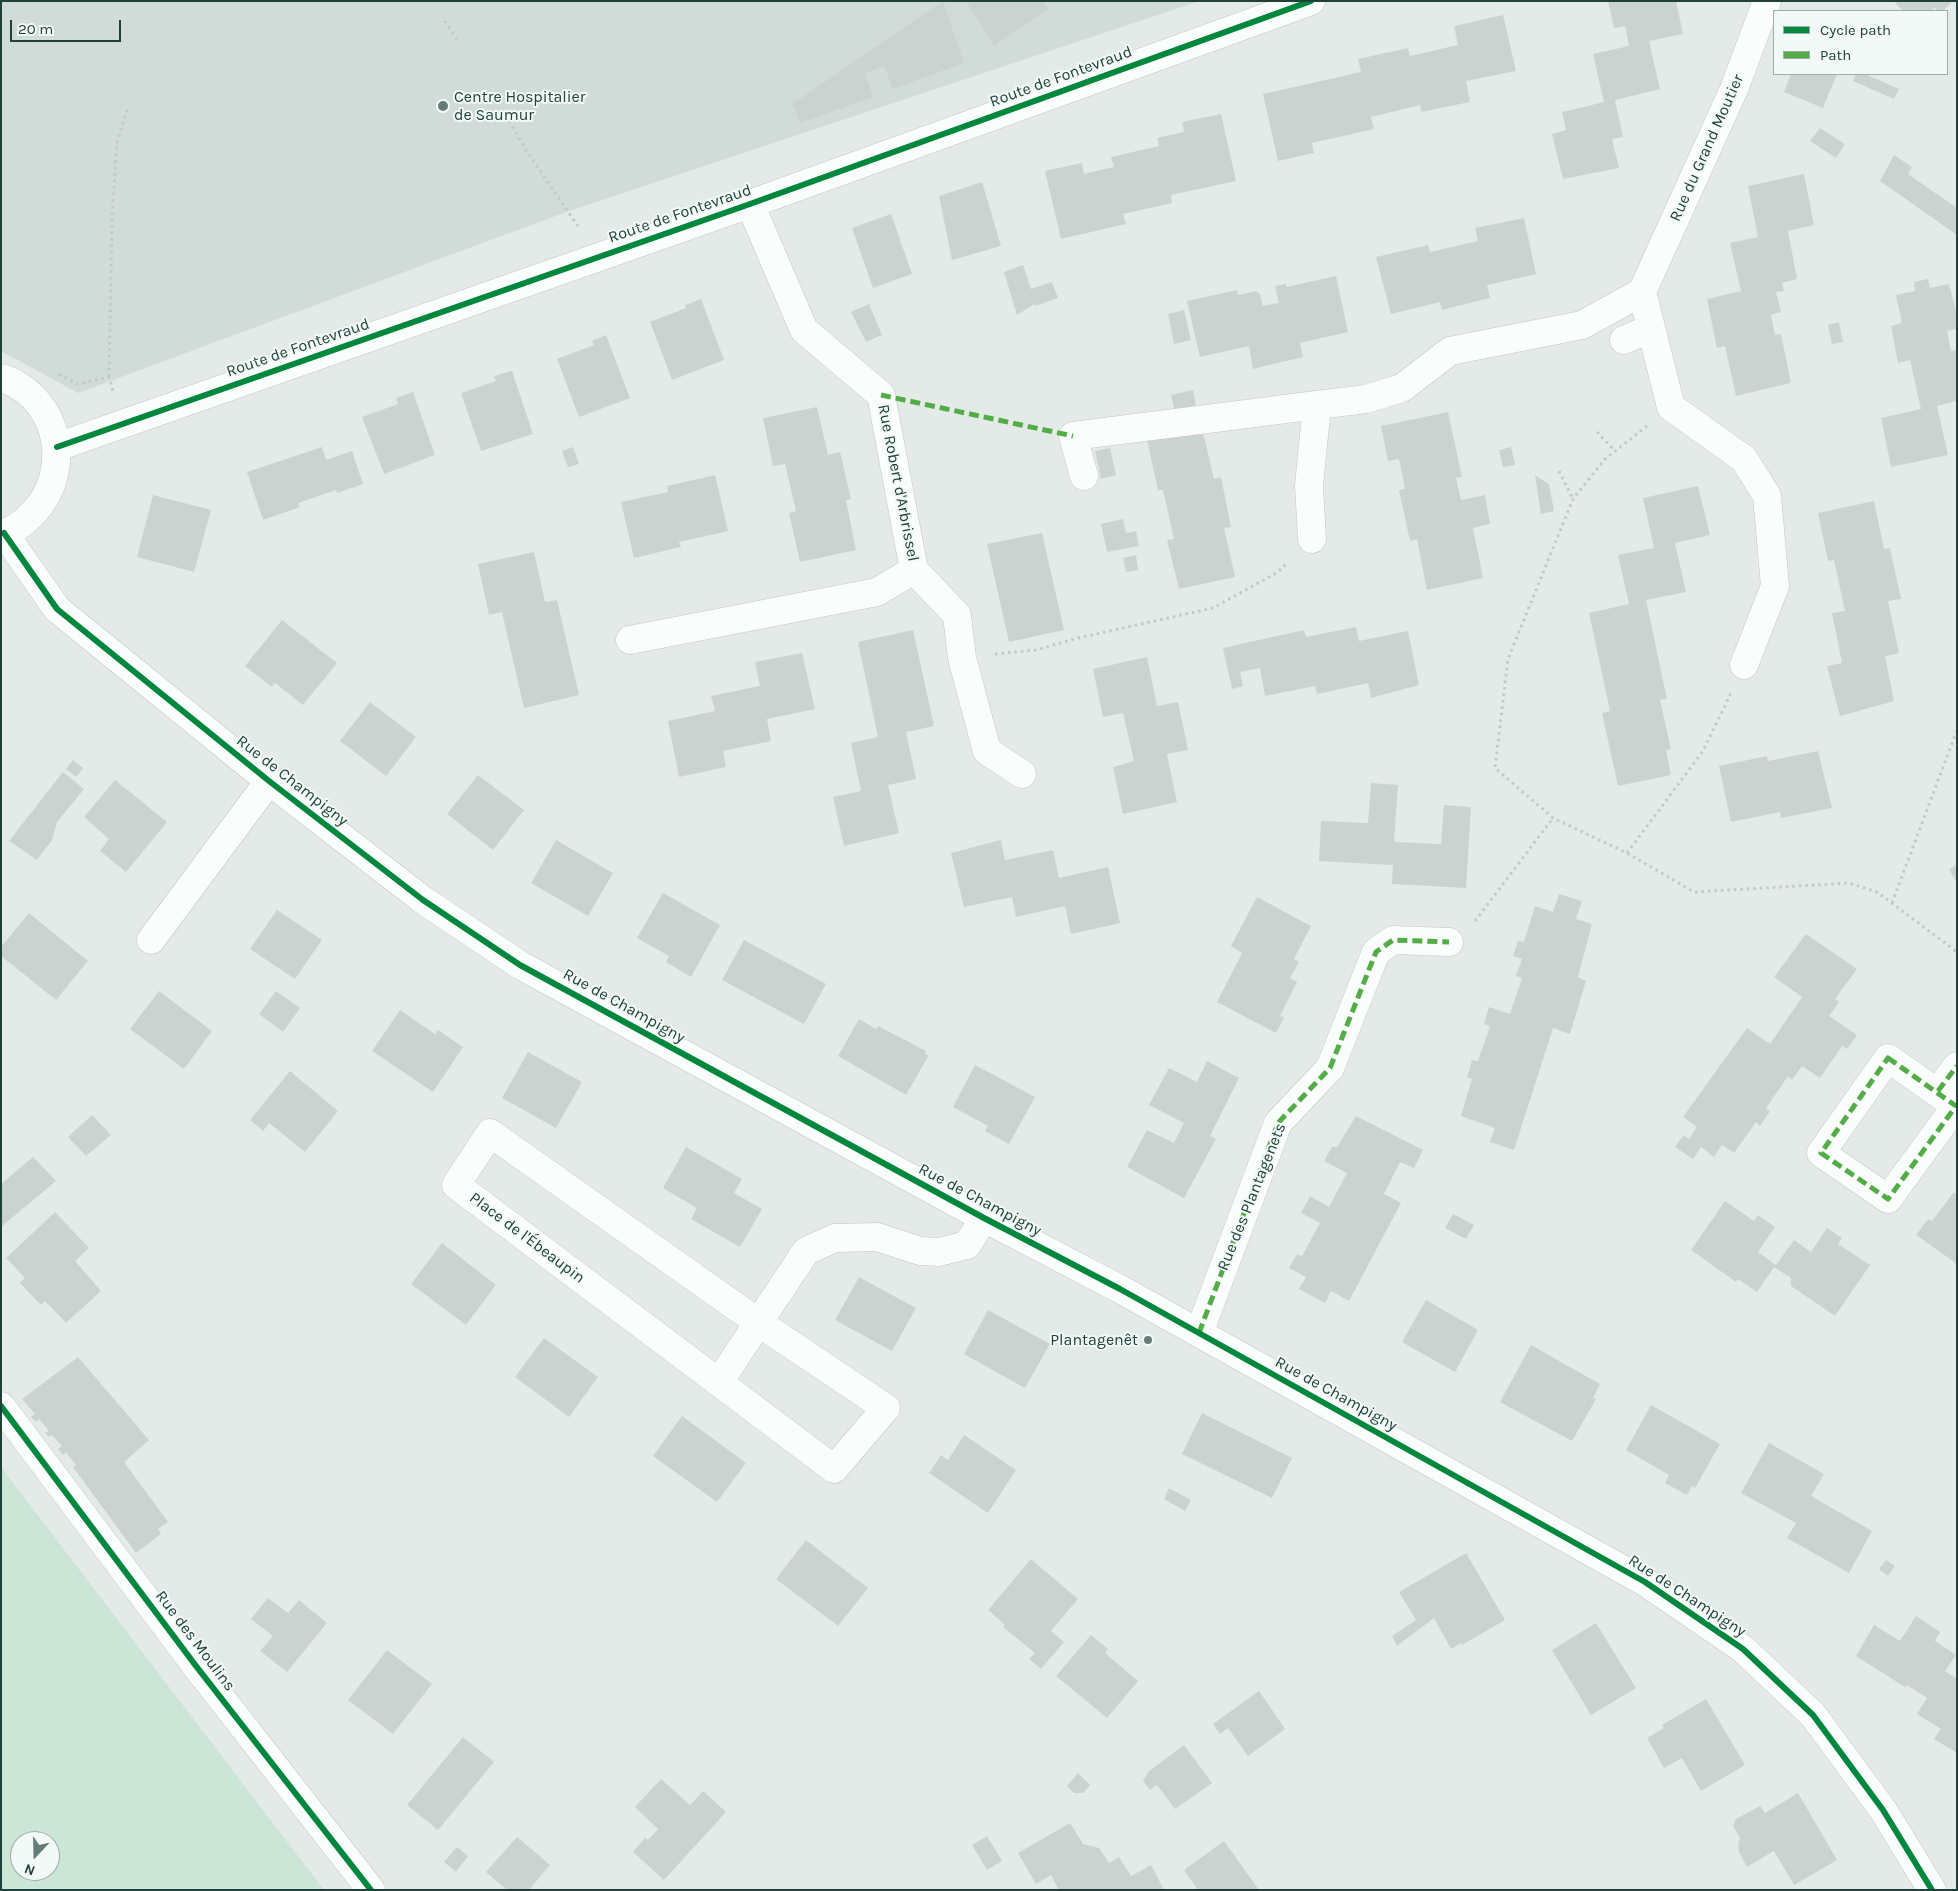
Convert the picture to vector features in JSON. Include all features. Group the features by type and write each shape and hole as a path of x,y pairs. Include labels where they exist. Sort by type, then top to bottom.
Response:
{"street":[{"name":"Route de Fontevraud","path":"57,447 750,204 1311,1"},
{"name":"Rue du Grand Moutier","path":"1642,292 1734,89 1767,1"},
{"name":"Rue Robert d'Arbrissel","path":"750,204 804,330 881,394 914,570 957,615 962,658 988,751 1022,774"},
{"path":"1084,476 1073,436 1366,399 1402,388 1450,351 1582,325 1642,292 1671,407 1744,459 1767,496 1775,586 1744,666"},
{"path":"1624,340 1651,328"},
{"path":"1,378 19,386 38,402 51,423 57,447 56,474 45,499 28,520 3,533"},
{"path":"1312,539 1309,486 1318,405"},
{"name":"Rue de Champigny","path":"3,533 57,609 269,781 423,900 520,965 1199,1333 1645,1582 1743,1649 1813,1715 1883,1810 1932,1890"},
{"name":"Rue Robert d'Arbrissel","path":"630,640 878,592 914,570"},
{"name":"Rue de Champigny","path":"151,940 269,781"},
{"name":"Rue des Plantagenets","path":"1199,1333 1278,1123 1330,1068 1376,952 1393,940 1449,942"},
{"path":"1888,1058 1938,1091 1956,1106 1888,1199 1821,1153 1888,1058"},
{"path":"1938,1091 1957,1066"},
{"name":"Place de l'Ébeaupin","path":"490,1133 759,1323 886,1408 834,1469 456,1185 490,1133"},
{"path":"719,1382 806,1251 835,1238 877,1237 920,1251 939,1252 967,1245 984,1218"},
{"name":"Rue des Moulins","path":"1,1406 196,1666 371,1890"}],"path":[{"path":"445,21 458,42"},
{"path":"113,393 109,376 112,218 117,143 127,110"},
{"path":"509,121 526,150 569,211"},
{"path":"55,372 77,384 109,376"},
{"path":"1671,407 1605,459 1573,499 1508,659 1495,768 1553,818 1627,853 1694,892 1849,883 1878,892 1957,952"},
{"path":"1597,432 1615,451"},
{"path":"1559,471 1573,499"},
{"path":"962,658 1036,650 1078,638 1213,608 1278,572 1312,539"},
{"path":"1627,853 1703,750 1744,666"},
{"path":"1892,903 1957,730"},
{"path":"1449,942 1476,921 1553,818"}],"shaded area":[{"name":"Centre Hospitalier de Saumur","path":"1,1 1200,1 569,211 78,393 1,351"}],"green space":[{"path":"1,1467 324,1890 1,1890"}],"building":[{"path":"943,1 964,63 893,89 884,66 865,73 873,97 800,123 792,104"},
{"path":"966,1 1043,1 1048,9 994,46"},
{"path":"1608,1 1676,1 1683,34 1649,41 1660,89 1615,100 1623,137 1612,139 1619,168 1563,179 1552,134 1566,130 1562,112 1604,102 1593,54 1629,46 1625,26 1614,28"},
{"path":"1894,1 1953,1 1944,10 1937,10 1935,8 1932,10 1902,10"},
{"path":"1503,15 1516,71 1466,81 1470,102 1421,112 1420,105 1371,117 1374,129 1312,143 1314,153 1278,161 1263,94 1361,72 1358,59 1408,48 1410,56 1458,45 1454,26"},
{"path":"1791,75 1837,75 1823,108 1784,92"},
{"path":"1856,75 1867,75 1899,89 1894,99 1853,81"},
{"path":"1221,114 1236,181 1171,195 1172,203 1123,214 1126,224 1061,239 1045,171 1082,163 1084,174 1114,167 1111,157 1159,146 1157,138 1184,132 1182,122"},
{"path":"1820,128 1845,144 1836,158 1810,141"},
{"path":"1894,155 1912,167 1908,174 1957,208 1957,235 1880,181"},
{"path":"1804,174 1814,225 1788,231 1797,279 1782,283 1784,291 1776,292 1781,312 1771,315 1775,335 1781,334 1791,383 1736,396 1725,346 1717,348 1707,299 1741,291 1730,243 1758,237 1748,186"},
{"path":"982,182 1001,246 952,260 939,196"},
{"path":"891,214 912,274 873,288 852,228"},
{"path":"1524,218 1536,274 1487,285 1490,298 1442,310 1440,302 1391,314 1376,257 1428,245 1430,252 1478,241 1475,228"},
{"path":"1023,265 1031,289 1052,282 1058,298 1035,306 1035,304 1017,315 1004,272"},
{"path":"1336,276 1348,332 1300,343 1303,357 1253,369 1249,346 1200,357 1187,301 1237,290 1238,295 1256,291 1260,294 1263,306 1279,303 1275,286 1286,284 1287,287"},
{"path":"1928,279 1930,288 1949,284 1957,315 1957,329 1947,331 1951,351 1957,350 1957,401 1937,406 1948,455 1891,467 1881,418 1921,409 1910,360 1898,363 1891,326 1902,323 1896,295 1915,291 1914,282"},
{"path":"701,299 724,360 672,380 650,322 686,308 685,305"},
{"path":"869,304 882,335 866,342 851,312"},
{"path":"1184,310 1191,340 1174,344 1168,314"},
{"path":"1839,322 1843,342 1832,344 1828,325"},
{"path":"606,335 630,398 579,417 557,359 594,345 592,341"},
{"path":"512,371 533,434 481,451 461,393 496,381 494,376"},
{"path":"1193,390 1197,412 1176,417 1171,395"},
{"path":"413,392 435,455 384,474 362,417 398,404 396,398"},
{"path":"817,407 828,455 840,452 851,499 846,500 856,550 800,562 789,513 796,511 785,464 773,466 763,418"},
{"path":"1448,412 1462,477 1456,478 1461,500 1485,495 1490,524 1473,528 1483,578 1427,590 1417,539 1410,541 1399,490 1405,489 1399,459 1388,461 1381,426"},
{"path":"1202,428 1214,479 1221,477 1231,527 1224,528 1235,577 1179,589 1167,540 1174,539 1163,490 1158,490 1147,440"},
{"path":"322,447 326,460 352,451 363,484 337,493 336,490 298,503 300,507 263,520 247,472"},
{"path":"573,447 579,464 568,467 562,451"},
{"path":"1511,447 1515,465 1503,467 1499,450"},
{"path":"1110,448 1116,475 1101,479 1095,451"},
{"path":"715,475 728,531 679,542 681,547 634,558 621,502 668,492 667,486"},
{"path":"1535,475 1549,484 1554,511 1541,514"},
{"path":"1698,486 1710,535 1675,543 1686,592 1646,600 1667,699 1660,700 1671,749 1666,750 1671,775 1618,786 1602,713 1610,711 1589,613 1629,604 1618,555 1654,548 1643,498"},
{"path":"153,495 211,510 194,572 137,557"},
{"path":"1874,501 1884,549 1890,548 1901,599 1888,601 1899,653 1885,656 1894,701 1840,716 1827,666 1842,663 1832,613 1845,611 1834,560 1828,561 1818,513"},
{"path":"1123,519 1126,533 1136,531 1139,546 1107,552 1101,524"},
{"path":"1042,533 1064,630 1009,642 987,544"},
{"path":"534,552 545,602 557,600 579,695 524,708 502,612 489,615 478,564"},
{"path":"1136,555 1138,570 1126,572 1123,558"},
{"path":"282,620 337,663 303,705 275,683 272,687 245,666"},
{"path":"1356,627 1359,641 1408,631 1419,685 1371,698 1368,683 1317,694 1315,686 1265,696 1260,668 1240,672 1243,686 1232,689 1223,648 1304,630 1306,637"},
{"path":"913,630 934,726 906,732 916,779 888,785 899,833 844,846 833,797 861,791 851,743 878,737 858,642"},
{"path":"802,653 815,709 767,719 771,741 723,751 726,767 679,777 668,721 715,711 711,696 760,686 755,662"},
{"path":"1147,657 1157,706 1178,702 1188,750 1167,754 1177,802 1123,814 1113,767 1134,761 1123,713 1103,717 1093,669"},
{"path":"370,702 416,737 386,776 340,741"},
{"path":"1818,751 1832,808 1781,818 1780,812 1731,822 1719,766 1767,756 1768,761"},
{"path":"73,760 83,768 76,777 66,769"},
{"path":"63,772 84,789 57,822 52,840 37,860 9,841"},
{"path":"478,775 524,810 493,850 447,814"},
{"path":"115,780 167,822 126,872 100,851 109,839 84,817"},
{"path":"1371,783 1398,785 1394,842 1441,844 1444,805 1471,807 1466,888 1392,884 1393,865 1319,861 1321,821 1368,823"},
{"path":"556,840 613,873 588,916 531,883"},
{"path":"1001,840 1005,860 1053,850 1059,878 1108,867 1120,923 1071,934 1065,906 1016,917 1012,897 964,907 951,853"},
{"path":"1957,865 1957,883 1949,869"},
{"path":"663,893 720,925 691,977 666,962 669,956 637,938"},
{"path":"1559,894 1582,901 1576,919 1592,924 1578,977 1586,981 1570,1034 1553,1028 1514,1150 1490,1142 1495,1128 1461,1116 1472,1079 1467,1078 1472,1060 1478,1061 1490,1026 1484,1024 1489,1007 1510,1014 1522,978 1516,976 1522,959 1513,956 1518,941 1524,942 1535,906 1553,912"},
{"path":"1257,897 1311,926 1294,959 1299,962 1290,978 1297,982 1280,1016 1284,1018 1276,1033 1217,1002 1242,953 1231,946"},
{"path":"277,910 322,940 295,979 250,949"},
{"path":"29,913 88,961 56,1000 1,956 1,947"},
{"path":"1806,934 1857,969 1835,999 1839,1002 1829,1016 1857,1035 1847,1049 1842,1046 1820,1078 1802,1066 1792,1080 1788,1076 1766,1108 1770,1111 1760,1126 1756,1122 1734,1153 1722,1145 1714,1157 1701,1147 1693,1159 1675,1147 1684,1135 1689,1139 1697,1127 1683,1117 1747,1028 1770,1044 1802,997 1774,977"},
{"path":"744,940 826,984 804,1024 722,980"},
{"path":"159,991 212,1031 184,1069 130,1029"},
{"path":"276,991 300,1008 283,1032 259,1014"},
{"path":"400,1010 435,1034 438,1030 463,1047 433,1092 372,1051"},
{"path":"859,1019 876,1029 878,1026 926,1051 925,1054 929,1055 906,1095 838,1056"},
{"path":"528,1052 582,1082 556,1128 502,1098"},
{"path":"1207,1061 1239,1078 1210,1136 1216,1139 1184,1198 1127,1167 1147,1130 1174,1143 1184,1123 1149,1105 1169,1068 1197,1082"},
{"path":"975,1065 1035,1097 1009,1144 985,1131 988,1126 953,1107"},
{"path":"290,1071 338,1111 305,1152 269,1123 263,1131 250,1120"},
{"path":"92,1115 111,1135 86,1156 68,1137"},
{"path":"1356,1116 1423,1150 1414,1168 1400,1162 1384,1194 1401,1203 1349,1301 1331,1291 1325,1303 1299,1289 1306,1277 1289,1268 1297,1254 1302,1256 1320,1223 1301,1213 1310,1196 1329,1207 1347,1173 1324,1161 1332,1147 1337,1147"},
{"path":"686,1147 742,1179 734,1193 762,1209 740,1247 691,1219 697,1208 663,1188"},
{"path":"33,1157 56,1181 1,1227 1,1184"},
{"path":"1954,1192 1957,1195 1957,1264 1916,1235 1928,1219 1932,1221"},
{"path":"1725,1201 1754,1221 1758,1215 1775,1227 1758,1252 1776,1265 1794,1240 1811,1252 1827,1228 1842,1238 1838,1244 1870,1265 1835,1316 1791,1286 1791,1278 1774,1267 1757,1292 1738,1279 1736,1282 1691,1250"},
{"path":"55,1212 89,1248 75,1261 101,1291 66,1323 45,1301 41,1305 20,1283 25,1278 6,1258"},
{"path":"1453,1214 1474,1225 1466,1239 1445,1228"},
{"path":"442,1243 496,1285 466,1325 411,1284"},
{"path":"859,1277 916,1308 892,1351 835,1320"},
{"path":"1426,1300 1478,1330 1455,1372 1402,1342"},
{"path":"988,1310 1050,1344 1025,1388 964,1354"},
{"path":"544,1338 598,1377 569,1417 515,1377"},
{"path":"1531,1345 1600,1384 1593,1398 1596,1399 1572,1441 1500,1402"},
{"path":"78,1357 149,1440 124,1462 168,1522 158,1529 161,1534 136,1553 73,1467 76,1465 66,1452 63,1455 58,1449 62,1446 52,1435 49,1437 45,1433 49,1431 39,1419 36,1422 31,1417 35,1414 22,1399"},
{"path":"1651,1405 1720,1444 1695,1488 1692,1486 1687,1495 1665,1483 1669,1475 1626,1450"},
{"path":"1202,1413 1292,1458 1272,1498 1182,1454"},
{"path":"682,1416 746,1463 717,1502 653,1456"},
{"path":"964,1435 1016,1470 988,1513 929,1473 941,1455 948,1460"},
{"path":"1769,1443 1824,1474 1811,1496 1872,1531 1849,1573 1787,1538 1796,1523 1741,1493"},
{"path":"1169,1488 1191,1500 1185,1511 1164,1499"},
{"path":"806,1540 868,1588 838,1626 776,1579"},
{"path":"1466,1553 1505,1620 1462,1645 1461,1643 1451,1649 1434,1618 1397,1646 1392,1636 1416,1620 1399,1592"},
{"path":"1031,1559 1078,1599 1051,1631 1064,1642 1041,1669 1029,1659 1035,1653 1003,1627 1005,1625 988,1610"},
{"path":"1886,1560 1895,1566 1888,1576 1879,1569"},
{"path":"268,1598 288,1613 299,1600 327,1623 287,1672 260,1651 273,1636 251,1619"},
{"path":"1916,1616 1940,1632 1935,1641 1956,1655 1945,1671 1957,1679 1957,1753 1934,1739 1941,1729 1917,1714 1927,1698 1907,1685 1905,1687 1856,1656 1874,1625 1900,1641"},
{"path":"1596,1623 1636,1688 1591,1715 1552,1650"},
{"path":"1091,1635 1108,1649 1105,1653 1138,1681 1107,1718 1056,1676"},
{"path":"387,1650 432,1684 393,1734 348,1700"},
{"path":"1259,1691 1285,1729 1248,1756 1228,1728 1220,1734 1213,1724"},
{"path":"1706,1699 1745,1765 1701,1791 1682,1758 1664,1768 1647,1738 1664,1728 1662,1725"},
{"path":"463,1737 494,1762 438,1830 407,1805"},
{"path":"1184,1745 1212,1783 1175,1809 1157,1785 1150,1790 1143,1781 1148,1772"},
{"path":"1078,1773 1090,1785 1083,1793 1074,1793 1067,1786"},
{"path":"661,1779 690,1805 703,1791 726,1812 664,1880 633,1852 645,1838 648,1840 658,1829 635,1807"},
{"path":"1798,1793 1837,1860 1794,1885 1774,1851 1747,1867 1739,1852 1738,1844 1740,1838 1733,1826 1736,1819 1760,1806 1765,1813"},
{"path":"1070,1823 1083,1844 1099,1848 1109,1863 1119,1857 1131,1876 1151,1865 1164,1890 1059,1890 1051,1875 1036,1884 1018,1853"},
{"path":"987,1836 1002,1861 987,1870 972,1845"},
{"path":"517,1837 550,1865 529,1890 507,1890 486,1872"},
{"path":"1224,1841 1259,1890 1198,1890 1184,1870"},
{"path":"457,1847 468,1856 456,1872 444,1862"}],"marked path":[{"path":"881,395 1073,436"},
{"path":"1199,1333 1278,1123 1330,1068 1376,952 1393,940 1449,942"},
{"path":"1888,1058 1956,1106 1888,1199 1821,1153 1888,1058"},
{"path":"1938,1091 1957,1066"}],"cycle path":[{"path":"57,447 750,204 1311,1"},
{"path":"4,533 57,609 269,781 423,900 520,965 984,1218 1120,1289 1645,1582 1743,1649 1813,1715 1883,1810 1932,1890"},
{"path":"1,1406 196,1666 371,1890"}],"place":[{"name":"Centre Hospitalier de Saumur","path":"443,106"},
{"name":"Plantagenêt","path":"1148,1340"}]}
